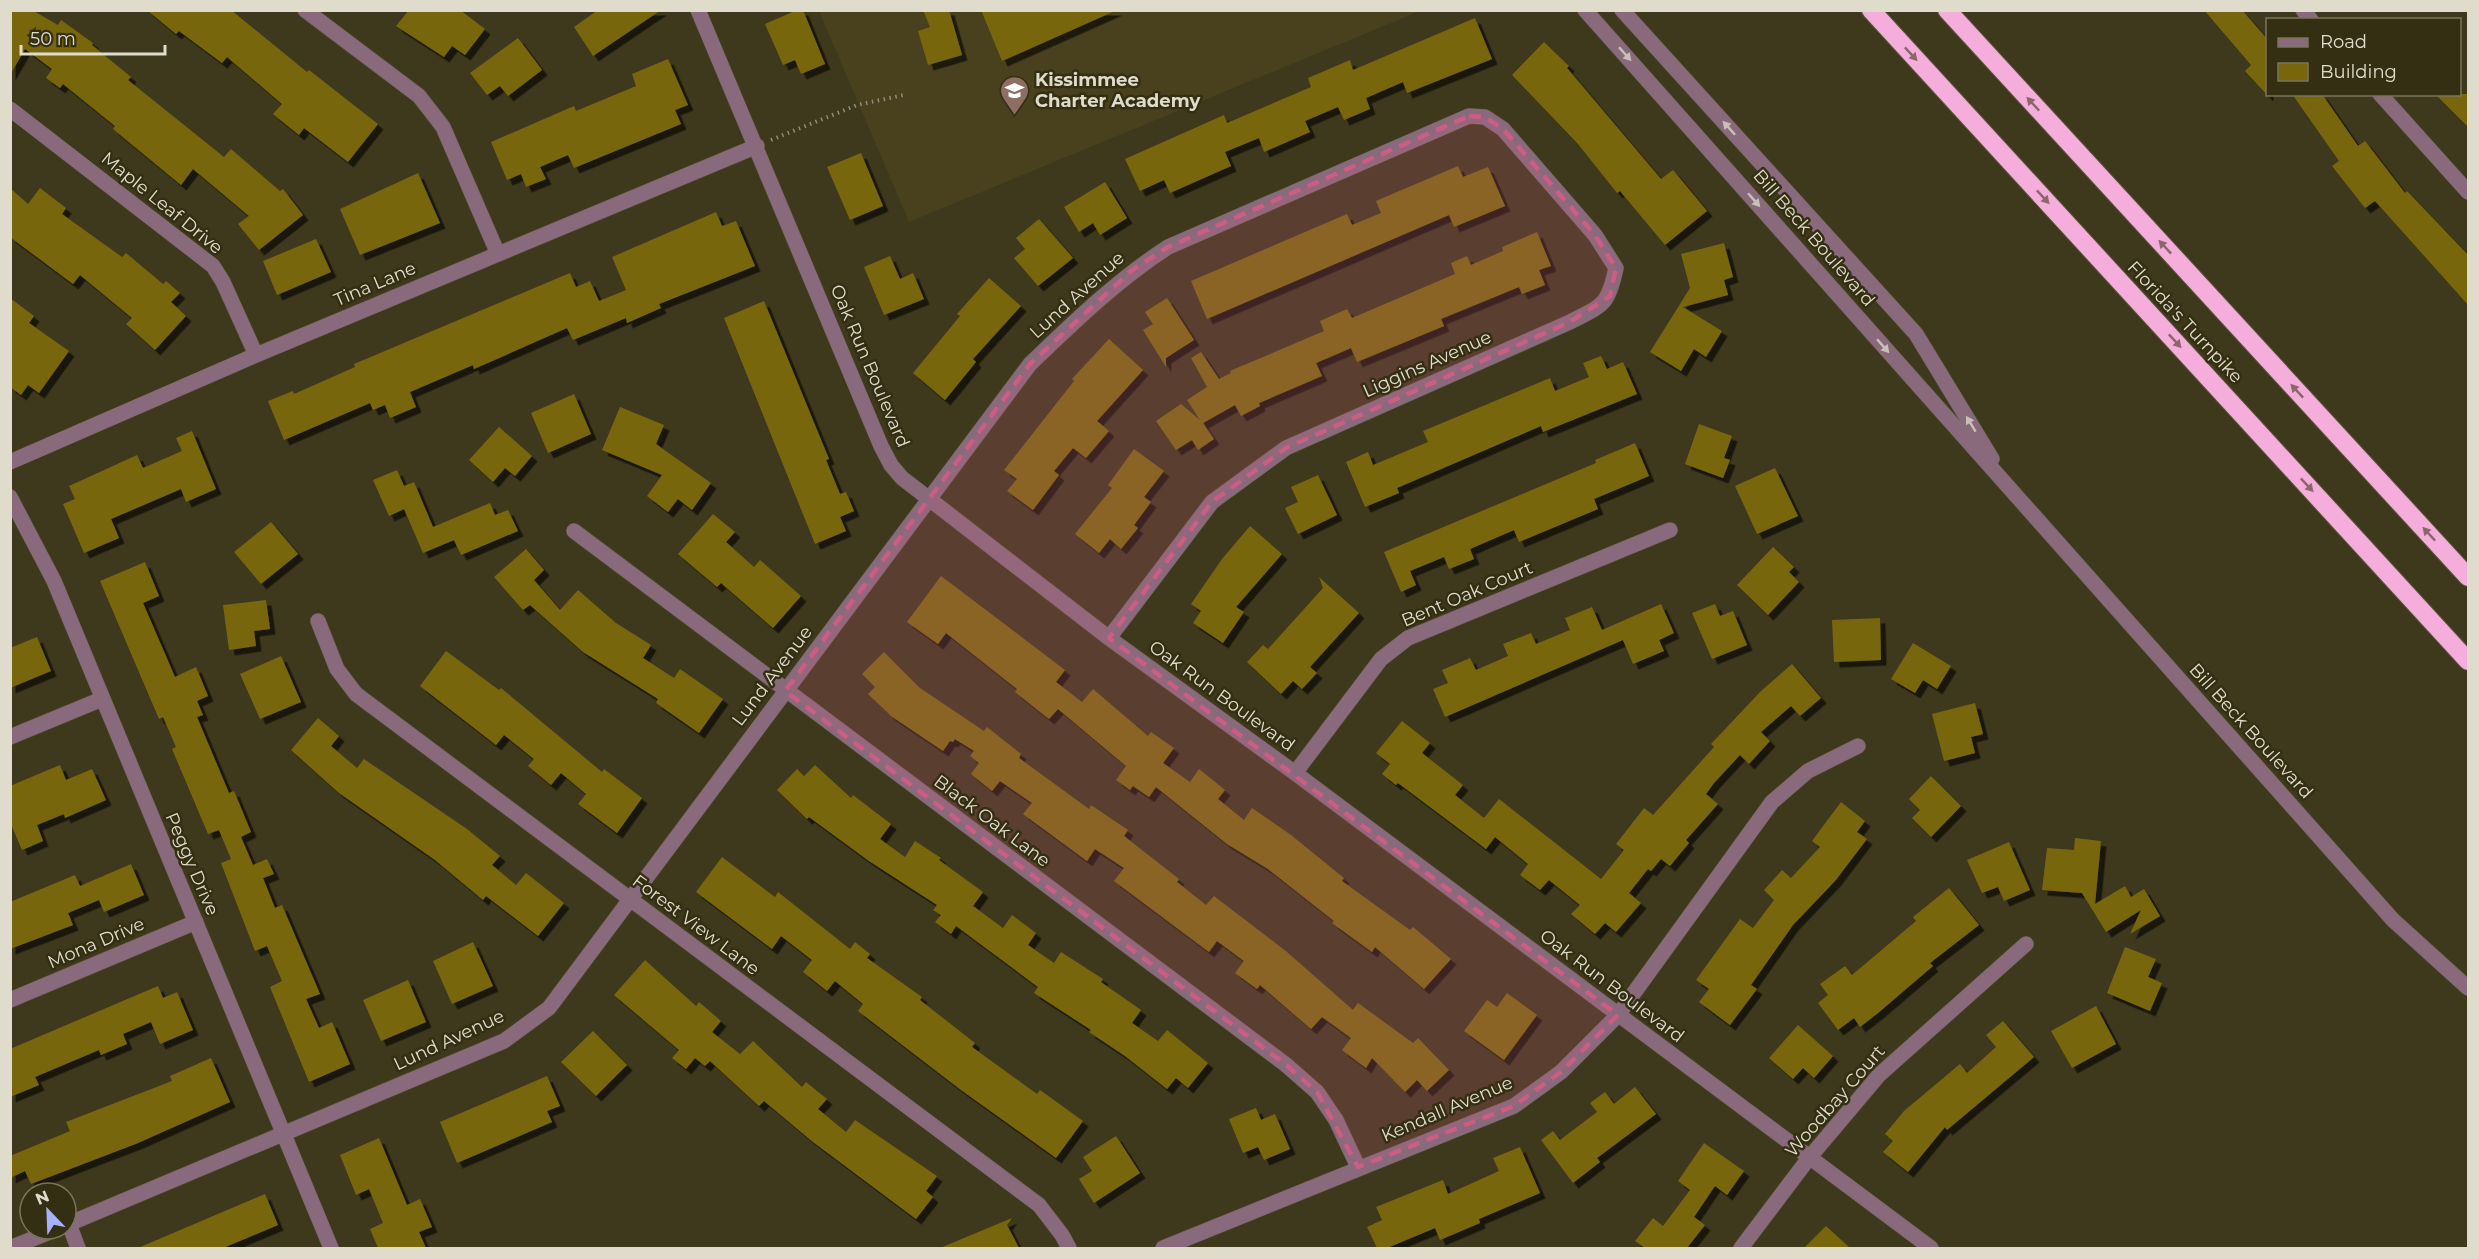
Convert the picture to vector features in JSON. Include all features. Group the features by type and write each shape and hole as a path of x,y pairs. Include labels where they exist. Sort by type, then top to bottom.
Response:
{"highway":[{"name":"Florida's Turnpike","path":"1871,10 2469,661"},
{"name":"Florida's Turnpike","path":"1947,10 2469,577"}],"street":[{"path":"305,10 419,96 433,110 443,127 498,254"},
{"name":"Oak Run Boulevard","path":"698,10 764,143 881,446 891,465 929,500 1109,638 1295,773 1931,1248"},
{"name":"Bill Beck Boulevard","path":"1585,10 2394,920 2469,988"},
{"name":"Bill Beck Boulevard","path":"1622,10 1916,334 2012,492"},
{"path":"2382,96 2469,192"},
{"name":"Maple Leaf Drive","path":"10,110 213,266 256,355"},
{"name":"Lund Avenue","path":"78,1220 504,1041 549,1008 1030,364 1132,270 1168,247 1469,116 1485,117"},
{"name":"Liggins Avenue","path":"1109,638 1212,502 1278,454 1595,310 1610,296 1616,268 1595,235 1503,129 1485,117"},
{"name":"Tina Lane","path":"10,462 256,355 764,143"},
{"name":"Peggy Drive","path":"10,497 54,581 332,1248"},
{"name":"Bent Oak Court","path":"1295,773 1381,659 1408,638 1670,530"},
{"name":"Black Oak Lane","path":"574,531 1285,1064 1317,1092 1336,1120 1358,1167"},
{"name":"Forest View Lane","path":"318,621 337,669 356,694 1039,1205 1062,1234 1069,1248"},
{"path":"10,737 102,699"},
{"name":"Kendall Avenue","path":"1163,1248 1358,1167 1514,1106 1561,1072 1618,1015 1772,802 1808,771 1858,746"},
{"name":"Mona Drive","path":"10,1000 196,922"},
{"name":"Woodbay Court","path":"1741,1248 1809,1158 1879,1075 2026,944"},
{"name":"Lund Avenue","path":"10,1248 27,1241"}],"path":[{"path":"764,143 857,105 904,95"}],"highlighted area":[{"path":"1469,116 1485,117 1503,129 1595,235 1616,268 1610,296 1570,322 1286,448 1212,502 1109,638 1618,1015 1561,1072 1514,1106 1358,1167 1317,1092 1285,1064 785,691 1030,364 1132,270 1168,247"}],"shaded area":[{"name":"Kissimmee Charter Academy","path":"819,11 1420,11 909,222"}],"building":[{"path":"10,10 32,10 58,25 61,20 93,43 92,45 131,77 128,80 224,157 231,149 280,191 283,189 303,215 259,250 238,224 249,216 193,169 181,185 113,129 115,126 63,84 60,88 46,78 52,69 25,49 10,75"},
{"path":"147,10 231,10 307,72 309,70 378,124 348,162 304,128 299,135 273,114 282,104 227,57 222,63 179,31 176,34"},
{"path":"409,10 460,10 485,29 465,55 452,46 444,57 396,26"},
{"path":"598,10 661,10 593,56 574,27"},
{"path":"797,10 803,10 825,64 801,74 795,60 783,65 765,24"},
{"path":"923,10 949,10 962,55 928,65 918,31 930,27"},
{"path":"981,10 1117,10 1002,61"},
{"path":"2204,10 2242,10 2266,38 2266,94 2245,71 2251,65"},
{"path":"1475,18 1492,59 1407,93 1403,82 1366,98 1370,109 1344,120 1338,107 1305,121 1310,132 1264,152 1259,138 1225,152 1231,166 1170,193 1164,180 1140,191 1125,159 1224,115 1227,123 1311,87 1308,78 1350,60 1353,70"},
{"path":"518,38 542,70 508,96 500,86 487,95 470,73"},
{"path":"1544,42 1569,66 1567,68 1661,179 1673,170 1707,211 1665,245 1620,191 1617,193 1578,144 1512,75"},
{"path":"668,59 688,105 675,110 681,124 574,168 568,155 540,167 546,179 526,187 521,174 507,180 491,142 574,106 576,111 636,86 632,74"},
{"path":"2469,94 2469,128 2437,96"},
{"path":"2293,96 2323,96 2358,146 2365,141 2405,193 2407,191 2469,256 2469,306 2375,201 2365,208 2332,166 2339,161"},
{"path":"861,153 883,206 850,220 827,167"},
{"path":"1458,166 1463,177 1488,167 1505,206 1454,227 1449,215 1207,319 1191,281 1347,214 1352,225 1381,213 1376,201"},
{"path":"418,173 440,223 360,255 340,209"},
{"path":"1105,182 1127,218 1100,235 1093,223 1079,232 1064,207"},
{"path":"10,188 28,204 40,188 66,208 62,214 122,257 126,253 163,284 166,281 180,293 171,302 186,316 155,350 126,324 132,318 80,275 73,284 10,237"},
{"path":"716,212 722,226 736,221 755,266 659,304 661,308 627,323 626,318 573,340 567,328 474,369 473,365 410,392 416,407 390,418 385,405 373,410 370,403 284,440 268,401 293,391 294,394 355,367 354,364 570,273 576,287 590,281 599,301 626,290 612,257"},
{"path":"1039,219 1073,258 1038,286 1014,258 1025,249 1016,238"},
{"path":"1537,232 1551,266 1539,270 1545,285 1522,294 1519,287 1441,319 1444,326 1357,362 1351,348 1316,363 1322,376 1259,403 1260,406 1241,416 1235,405 1203,423 1214,439 1198,450 1192,440 1176,450 1156,421 1181,404 1200,420 1187,400 1207,387 1191,358 1201,352 1219,379 1231,373 1230,371 1324,331 1320,321 1347,309 1352,318 1455,274 1451,263 1467,256 1471,265 1503,251 1502,247"},
{"path":"316,239 331,272 277,295 263,261"},
{"path":"1724,243 1733,277 1724,280 1728,295 1683,307 1722,331 1706,357 1694,349 1681,371 1650,352 1690,288 1681,254"},
{"path":"890,256 900,279 913,273 924,299 884,315 864,267"},
{"path":"989,278 1021,306 973,359 976,362 945,400 913,373 960,316 957,314"},
{"path":"10,298 34,316 29,323 69,351 39,393 28,385 21,395 10,387"},
{"path":"1167,298 1194,340 1166,358 1166,367 1143,330 1153,324 1145,312"},
{"path":"764,301 829,459 826,460 840,494 846,492 854,511 840,517 846,531 815,544 724,318"},
{"path":"1109,339 1143,370 1097,421 1109,431 1086,458 1073,448 1054,471 1059,475 1033,510 1007,491 1017,479 1004,470 1074,381 1072,379"},
{"path":"1601,356 1607,369 1623,362 1637,394 1543,432 1541,426 1397,488 1399,493 1365,507 1346,462 1368,452 1373,465 1428,442 1423,431 1550,378 1555,391 1589,377 1583,363"},
{"path":"574,394 591,434 548,453 531,413"},
{"path":"620,407 664,425 656,444 711,483 692,510 678,499 668,512 647,496 662,475 602,450"},
{"path":"1699,424 1732,436 1724,458 1730,460 1723,478 1685,464"},
{"path":"499,427 532,456 515,476 505,468 493,482 469,460"},
{"path":"192,431 216,489 186,502 181,489 111,519 119,538 84,553 63,504 75,499 69,486 137,455 143,468 182,451 176,438"},
{"path":"1635,443 1649,476 1594,499 1598,509 1519,542 1514,530 1470,549 1474,559 1449,569 1444,557 1410,571 1416,585 1401,592 1384,552 1596,463 1595,460"},
{"path":"1134,449 1164,471 1144,497 1151,502 1134,525 1138,528 1121,549 1110,539 1099,553 1075,534 1112,488 1108,485"},
{"path":"1775,468 1798,516 1757,534 1735,486"},
{"path":"397,470 404,486 414,482 433,527 490,503 495,515 508,510 518,531 461,555 454,540 423,553 404,509 389,516 373,480"},
{"path":"1318,475 1337,515 1298,534 1285,508 1298,502 1291,487"},
{"path":"713,514 735,532 726,542 754,567 760,560 801,596 773,628 721,583 717,587 678,554"},
{"path":"271,522 298,554 261,584 234,552"},
{"path":"1250,526 1282,554 1236,607 1244,612 1223,643 1193,623 1201,611 1191,604 1222,559"},
{"path":"1773,547 1794,567 1789,572 1799,582 1768,615 1737,585"},
{"path":"526,549 544,570 534,580 560,610 578,590 616,623 651,645 643,658 674,678 680,669 723,699 699,733 656,703 658,699 583,652 530,605 523,610 494,577"},
{"path":"145,562 159,596 143,603 175,677 196,667 208,696 197,701 203,715 197,717 229,793 234,791 251,832 241,837 253,865 267,859 274,874 263,878 275,908 282,905 320,994 306,999 319,1028 332,1022 350,1064 309,1082 270,987 282,981 267,946 255,951 221,863 231,859 219,830 208,834 172,749 176,747 163,717 159,719 100,581"},
{"path":"941,576 1065,670 1056,682 1082,702 1093,689 1148,736 1151,732 1174,748 1163,763 1190,782 1199,769 1225,790 1218,799 1244,820 1252,808 1291,835 1344,878 1342,881 1410,930 1413,927 1451,959 1424,989 1375,947 1372,952 1332,923 1334,921 1268,869 1227,844 1156,787 1149,797 1133,786 1130,790 1116,780 1126,766 1058,709 1049,719 1015,692 1017,689 946,633 938,644 907,622"},
{"path":"1319,577 1359,613 1310,667 1317,673 1302,689 1293,681 1281,694 1247,662 1263,645 1268,649 1323,588"},
{"path":"266,600 270,629 254,631 256,646 229,650 223,605"},
{"path":"1661,604 1674,633 1659,640 1664,651 1633,664 1623,640 1445,717 1433,689 1448,683 1442,670 1470,658 1476,670 1508,656 1503,644 1531,633 1536,644 1570,630 1565,618 1592,607 1602,630"},
{"path":"1715,604 1720,616 1733,611 1747,645 1712,659 1692,613"},
{"path":"1880,618 1881,660 1834,662 1832,620"},
{"path":"37,637 51,671 10,688 10,648"},
{"path":"1913,643 1951,666 1937,689 1923,680 1915,693 1891,679"},
{"path":"446,651 499,690 501,688 602,772 604,769 642,798 617,833 578,804 586,794 561,773 551,785 528,766 534,759 504,735 496,745 420,686"},
{"path":"884,652 920,688 984,731 987,727 1021,754 1019,758 1089,809 1091,805 1128,830 1124,836 1179,879 1177,882 1206,905 1214,896 1287,952 1353,1010 1358,1003 1413,1043 1418,1038 1449,1070 1427,1091 1417,1080 1405,1092 1372,1058 1366,1068 1342,1050 1351,1038 1322,1017 1311,1029 1260,985 1257,989 1235,973 1244,961 1217,941 1209,952 1114,881 1124,868 1095,849 1087,861 1023,814 1032,803 1000,781 992,791 971,774 979,763 970,756 974,751 955,739 953,742 950,741 943,751 891,716 868,694 875,687 862,674"},
{"path":"281,656 301,702 260,719 240,674"},
{"path":"1792,664 1821,698 1800,716 1791,706 1761,732 1770,741 1749,764 1740,755 1714,783 1706,794 1718,804 1686,840 1689,843 1670,866 1661,859 1651,871 1648,869 1629,893 1641,903 1616,932 1605,923 1595,934 1571,914 1580,905 1549,880 1540,890 1520,875 1528,864 1495,837 1486,849 1398,783 1396,785 1382,774 1390,764 1376,753 1402,721 1430,743 1422,753 1463,785 1455,795 1484,818 1499,799 1601,879 1624,850 1616,844 1644,808 1653,815 1714,747 1711,744 1761,691"},
{"path":"1975,703 1983,734 1971,737 1975,753 1944,761 1932,714"},
{"path":"318,718 339,736 331,746 357,768 364,759 467,829 500,856 492,865 516,885 526,873 564,903 538,936 486,896 483,900 435,860 339,793 291,750"},
{"path":"60,765 66,780 92,769 106,800 65,818 64,814 37,825 43,841 22,850 10,822 10,786"},
{"path":"815,765 851,798 853,795 891,824 880,839 905,857 915,841 941,858 939,860 983,892 973,906 1003,928 1012,915 1036,933 1028,945 1054,963 1061,952 1103,979 1101,982 1141,1010 1132,1023 1158,1041 1167,1030 1208,1063 1188,1088 1176,1078 1167,1089 1125,1056 1089,1032 1091,1030 1034,993 1038,987 956,926 951,934 935,922 941,915 933,910 937,905 869,861 809,817 807,819 777,790 797,769 804,776"},
{"path":"1931,776 1961,806 1931,837 1912,818 1920,810 1909,799"},
{"path":"1841,802 1865,821 1857,832 1867,839 1835,881 1793,925 1751,985 1757,989 1730,1025 1699,1002 1709,989 1696,980 1740,919 1753,928 1774,900 1764,890 1782,870 1791,878 1820,847 1812,841"},
{"path":"2075,838 2101,841 2095,904 2125,886 2131,897 2144,889 2160,916 2130,934 2141,910 2106,932 2082,893 2042,890 2047,848 2074,850"},
{"path":"2009,842 2030,890 2004,901 1998,887 1982,893 1967,860"},
{"path":"722,857 775,897 778,892 850,949 855,942 870,954 867,958 922,997 920,1000 975,1043 972,1047 1037,1094 1040,1090 1083,1121 1056,1158 961,1090 858,1011 863,1004 835,981 827,991 803,972 812,960 781,936 772,949 696,892"},
{"path":"131,864 144,895 104,912 99,900 68,913 73,925 10,949 10,902 75,875 80,886"},
{"path":"1949,888 1979,925 1930,963 1933,966 1860,1027 1854,1018 1838,1030 1818,1003 1828,995 1820,984 1845,966 1852,975 1916,921 1913,917"},
{"path":"473,942 493,986 452,1004 433,961"},
{"path":"2125,947 2156,959 2148,977 2162,983 2150,1011 2107,993"},
{"path":"645,960 696,1006 699,1002 721,1021 712,1032 740,1054 753,1041 802,1087 806,1082 827,1099 818,1109 846,1132 855,1120 937,1176 926,1191 933,1197 916,1219 813,1142 764,1101 759,1106 710,1061 705,1066 695,1058 686,1069 672,1058 679,1050 614,995"},
{"path":"408,980 426,1022 381,1041 363,1000"},
{"path":"158,986 163,998 177,992 193,1030 160,1044 151,1022 123,1034 127,1044 101,1055 99,1050 35,1077 39,1085 10,1097 10,1049"},
{"path":"1507,993 1537,1015 1504,1060 1464,1031 1487,1000 1497,1007"},
{"path":"2096,1006 2116,1044 2072,1068 2051,1031"},
{"path":"2003,1021 2034,1057 1947,1130 1945,1127 1908,1172 1883,1152 1893,1141 1885,1134 1904,1111 1960,1064 1967,1073 1996,1047 1986,1035"},
{"path":"1798,1025 1833,1056 1814,1078 1803,1068 1793,1079 1769,1058"},
{"path":"593,1031 627,1065 596,1096 561,1062"},
{"path":"211,1058 230,1102 138,1143 39,1181 30,1181 25,1171 10,1178 10,1156 70,1131 66,1122 172,1081 170,1076"},
{"path":"547,1076 560,1106 547,1111 552,1122 457,1163 440,1122"},
{"path":"1635,1087 1656,1114 1597,1158 1600,1162 1573,1183 1541,1140 1553,1131 1560,1140 1597,1112 1590,1103 1605,1092 1614,1104"},
{"path":"1256,1108 1261,1120 1275,1114 1290,1149 1264,1160 1258,1147 1243,1153 1229,1119"},
{"path":"1116,1136 1140,1173 1094,1203 1079,1179 1092,1171 1083,1157"},
{"path":"379,1138 407,1205 420,1199 432,1227 419,1232 426,1248 378,1248 370,1229 383,1223 369,1189 356,1195 340,1155"},
{"path":"1704,1143 1744,1171 1727,1195 1715,1186 1694,1217 1705,1225 1687,1248 1645,1248 1635,1241 1653,1218 1663,1226 1690,1190 1678,1181"},
{"path":"1520,1147 1540,1193 1479,1219 1480,1223 1440,1240 1435,1228 1387,1248 1377,1248 1367,1227 1382,1220 1376,1207 1443,1180 1448,1194 1499,1171 1493,1158"},
{"path":"265,1194 278,1225 223,1248 138,1248"},
{"path":"1012,1218 1007,1225 1019,1248 940,1248"},
{"path":"1826,1226 1850,1248 1804,1248"}],"place":[{"name":"Kissimmee Charter Academy","path":"1014,116"}]}
